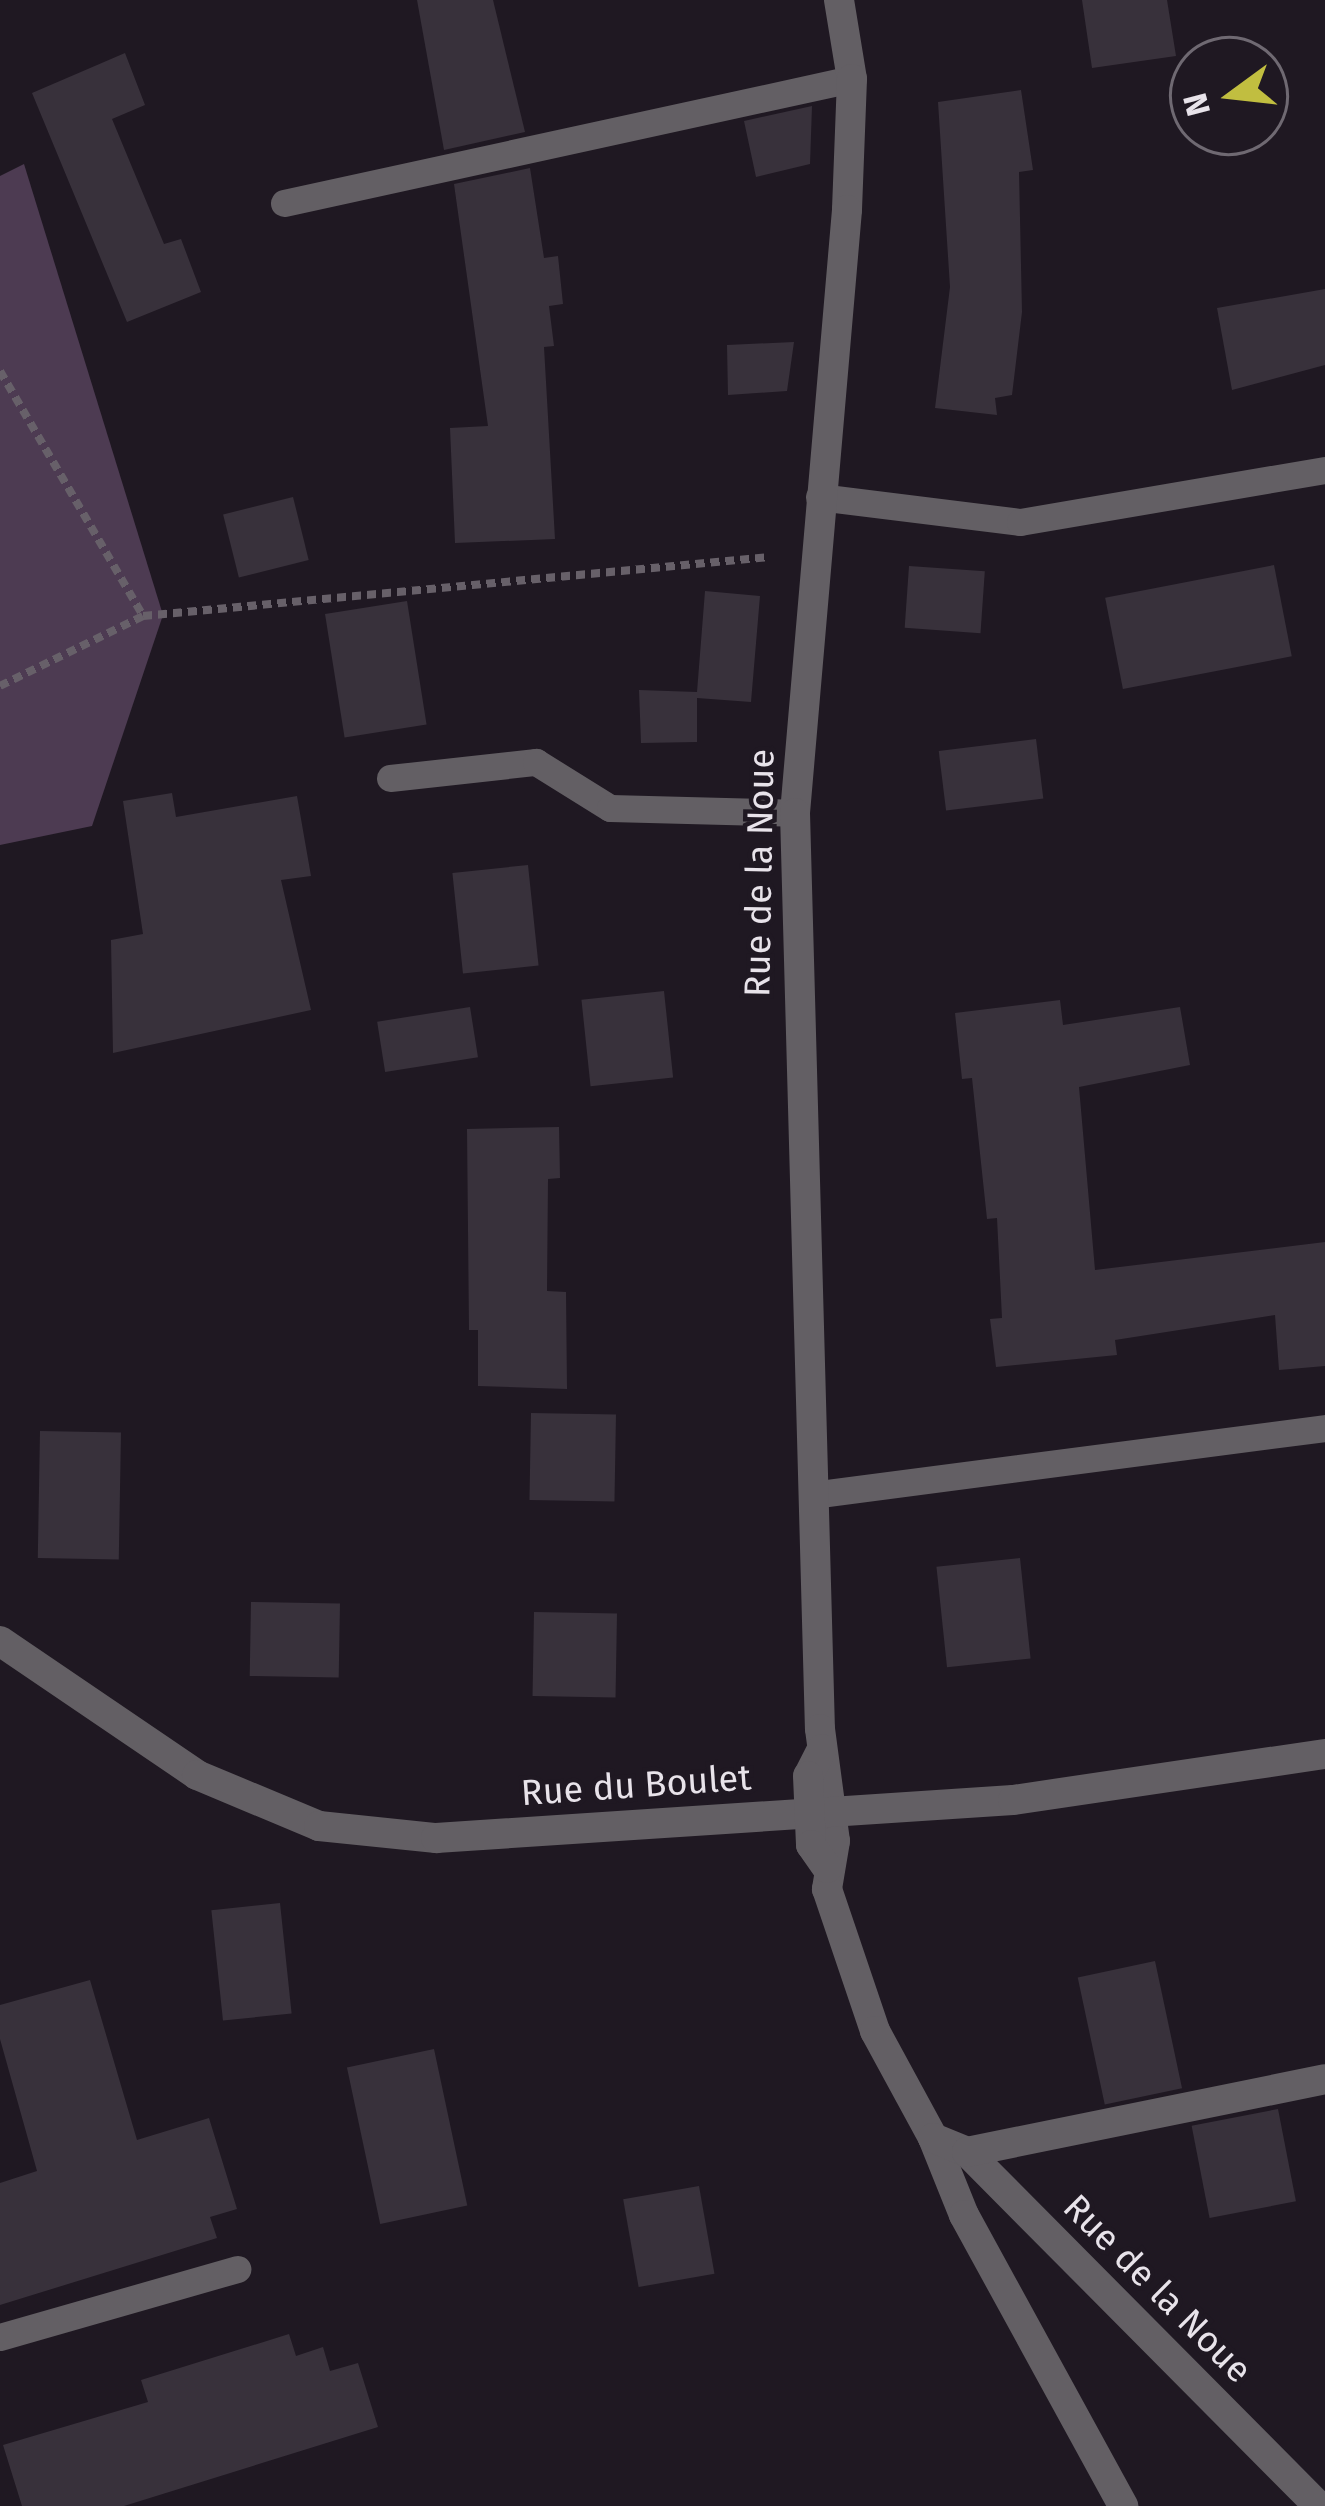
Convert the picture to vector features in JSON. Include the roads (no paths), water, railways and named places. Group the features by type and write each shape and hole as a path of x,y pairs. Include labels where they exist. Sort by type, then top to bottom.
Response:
{"street":[{"name":"Rue de la Noue","path":"838,0 851,79 795,813 822,1749 836,1841 826,1868 849,1971 933,2138 964,2215 1123,2506"},
{"name":"Rue du Boulet","path":"0,1641 197,1775 319,1826 436,1838 1013,1800 1325,1754"},
{"path":"968,2152 1325,2079"},
{"name":"Rue de la Noue","path":"933,2138 968,2152 1318,2506"}],"lane":[{"path":"284,202 851,79"},
{"path":"819,497 1020,522 1325,470"},
{"path":"390,778 536,762 610,808 795,813"},
{"path":"812,1495 1325,1428"},
{"path":"0,2337 237,2270"}]}
